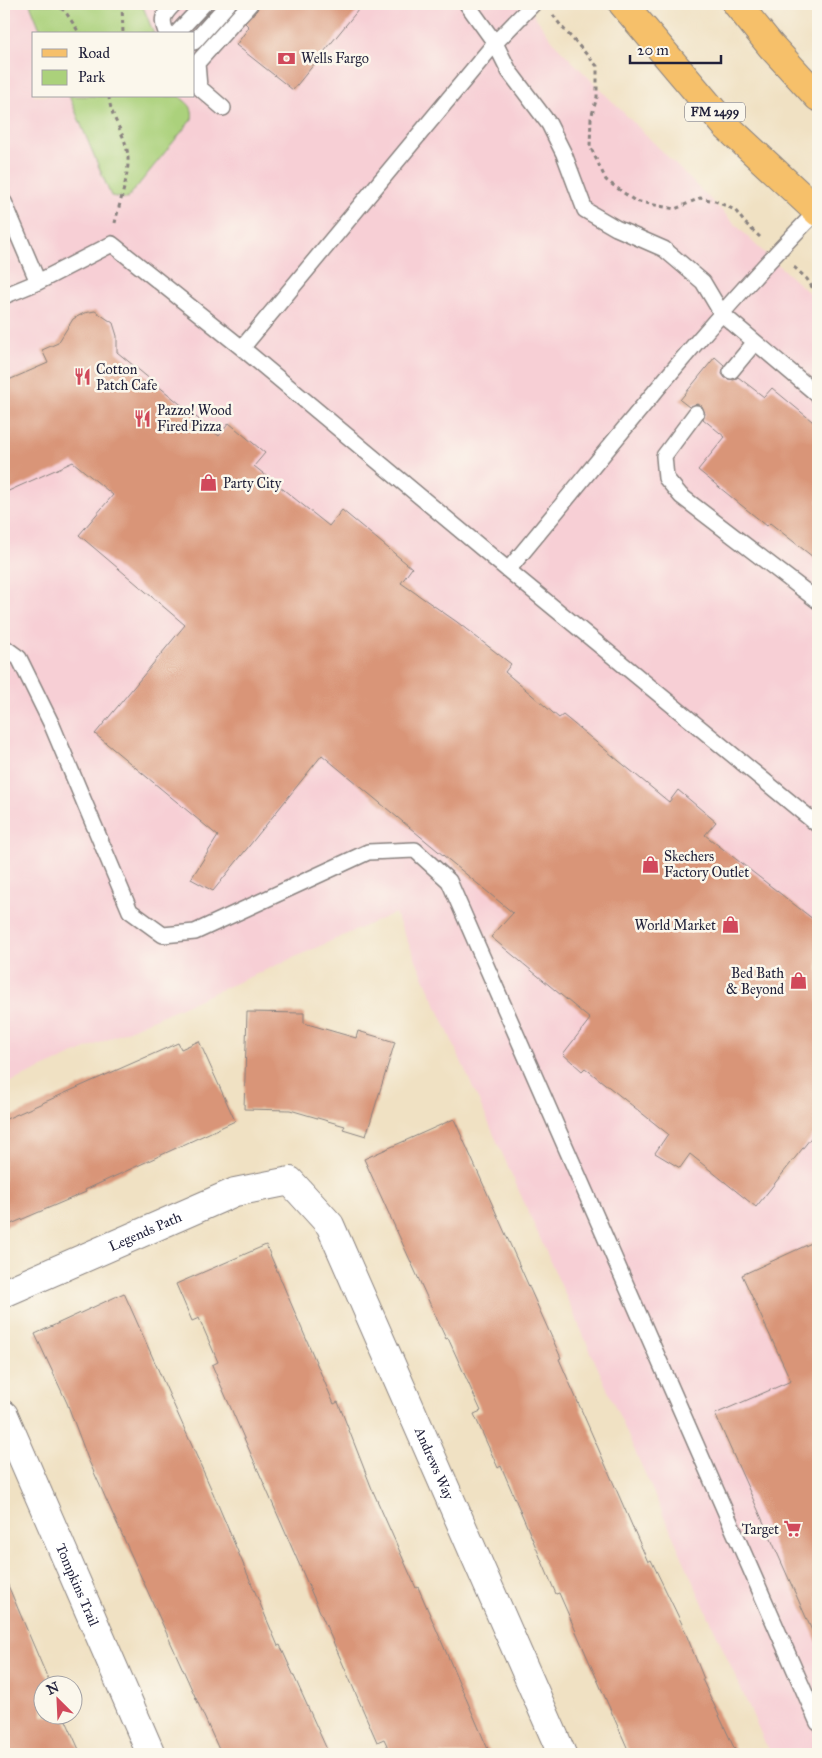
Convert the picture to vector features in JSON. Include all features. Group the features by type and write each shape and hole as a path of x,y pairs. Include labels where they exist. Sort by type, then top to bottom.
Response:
{"main road":[{"name":"FM 2499","path":"623,4 726,126 818,211"},
{"path":"737,4 818,97"}],"street":[{"name":"Legends Path","path":"4,1293 235,1192 290,1181"},
{"name":"Andrews Way","path":"290,1181 330,1225 562,1754"},
{"name":"Tompkins Trail","path":"4,1415 151,1754"}],"lane":[{"path":"166,32 162,22 164,9 174,4"},
{"path":"178,32 204,4"},
{"path":"195,41 228,4"},
{"path":"223,108 196,85 198,62 250,4"},
{"path":"467,4 495,43 509,71 549,124 564,154 585,210 616,228 664,249 703,282 722,314 818,395"},
{"path":"242,348 495,43 533,4"},
{"path":"4,202 38,282"},
{"path":"508,570 722,314 777,252 818,211"},
{"path":"4,296 38,282 112,244 242,348 818,825"},
{"path":"731,371 755,342"},
{"path":"696,413 664,456 666,478 681,496 818,601"},
{"path":"4,647 19,658 52,723 130,911 163,935 195,932 368,852 415,850 448,882 818,1723"}],"path":[{"path":"54,4 65,11 79,32"},
{"path":"122,4 123,32"},
{"path":"551,11 561,26 597,66 596,97 591,118 590,146 606,180 635,201 675,209 700,198 715,201 735,210 745,223 807,279 818,297"},
{"path":"109,98 110,111 123,132 128,159 112,244"}],"shaded area":[{"path":"4,4 526,4 556,45 757,246 818,301 818,1754 770,1754 395,913 4,1085"}],"green space":[{"path":"30,4 142,4 153,32 41,32"},
{"path":"70,98 182,98 191,108 192,119 127,199 111,196"}],"building":[{"name":"Wells Fargo","path":"259,4 363,4 293,90 236,45 249,27 245,23 257,10"},
{"path":"95,311 113,323 117,336 117,352 219,436 229,423 265,453 254,466 329,526 342,510 412,568 401,583 457,622 511,664 505,672 559,718 563,715 669,802 678,790 716,822 705,835 818,923 818,1129 756,1207 690,1154 680,1168 655,1153 668,1134 585,1068 582,1071 563,1054 590,1019 491,937 513,913 322,755 213,891 191,879 218,836 95,734 185,625 79,535 113,495 73,462 4,493 4,382 48,363 42,350 58,343 73,319 84,313"},
{"path":"715,357 724,365 722,374 725,378 734,380 738,377 764,397 772,388 818,426 818,561 770,523 767,526 698,470 725,437 703,419 705,414 702,406 697,404 689,407 680,400"},
{"path":"247,1012 304,1013 304,1023 356,1038 358,1031 395,1042 366,1136 343,1129 345,1126 290,1110 244,1109"},
{"path":"199,1041 235,1121 85,1190 86,1192 4,1227 4,1120 178,1043 181,1049"},
{"path":"454,1119 561,1358 559,1359 648,1562 651,1560 682,1624 704,1679 702,1679 737,1754 630,1754 559,1593 556,1594 501,1466 498,1468 474,1414 481,1411 364,1159"},
{"name":"Target","path":"818,1240 818,1644 715,1414 791,1381 742,1275"},
{"path":"266,1245 334,1404 338,1402 372,1489 416,1588 418,1587 490,1754 391,1754 384,1739 377,1742 212,1365 218,1362 199,1318 192,1321 176,1284"},
{"path":"124,1293 213,1493 278,1646 280,1645 329,1754 221,1754 88,1459 67,1403 35,1334"},
{"path":"4,1576 47,1676 32,1676 32,1726 68,1726 81,1754 4,1754"}],"place":[{"name":"Wells Fargo","path":"287,58"},
{"name":"Cotton Patch Cafe","path":"82,377"},
{"name":"Pazzo! Wood Fired Pizza","path":"143,418"},
{"name":"Party City","path":"209,483"},
{"name":"Skechers Factory Outlet","path":"650,864"},
{"name":"World Market","path":"730,925"},
{"name":"Bed Bath & Beyond","path":"798,981"},
{"name":"Target","path":"793,1529"}]}
